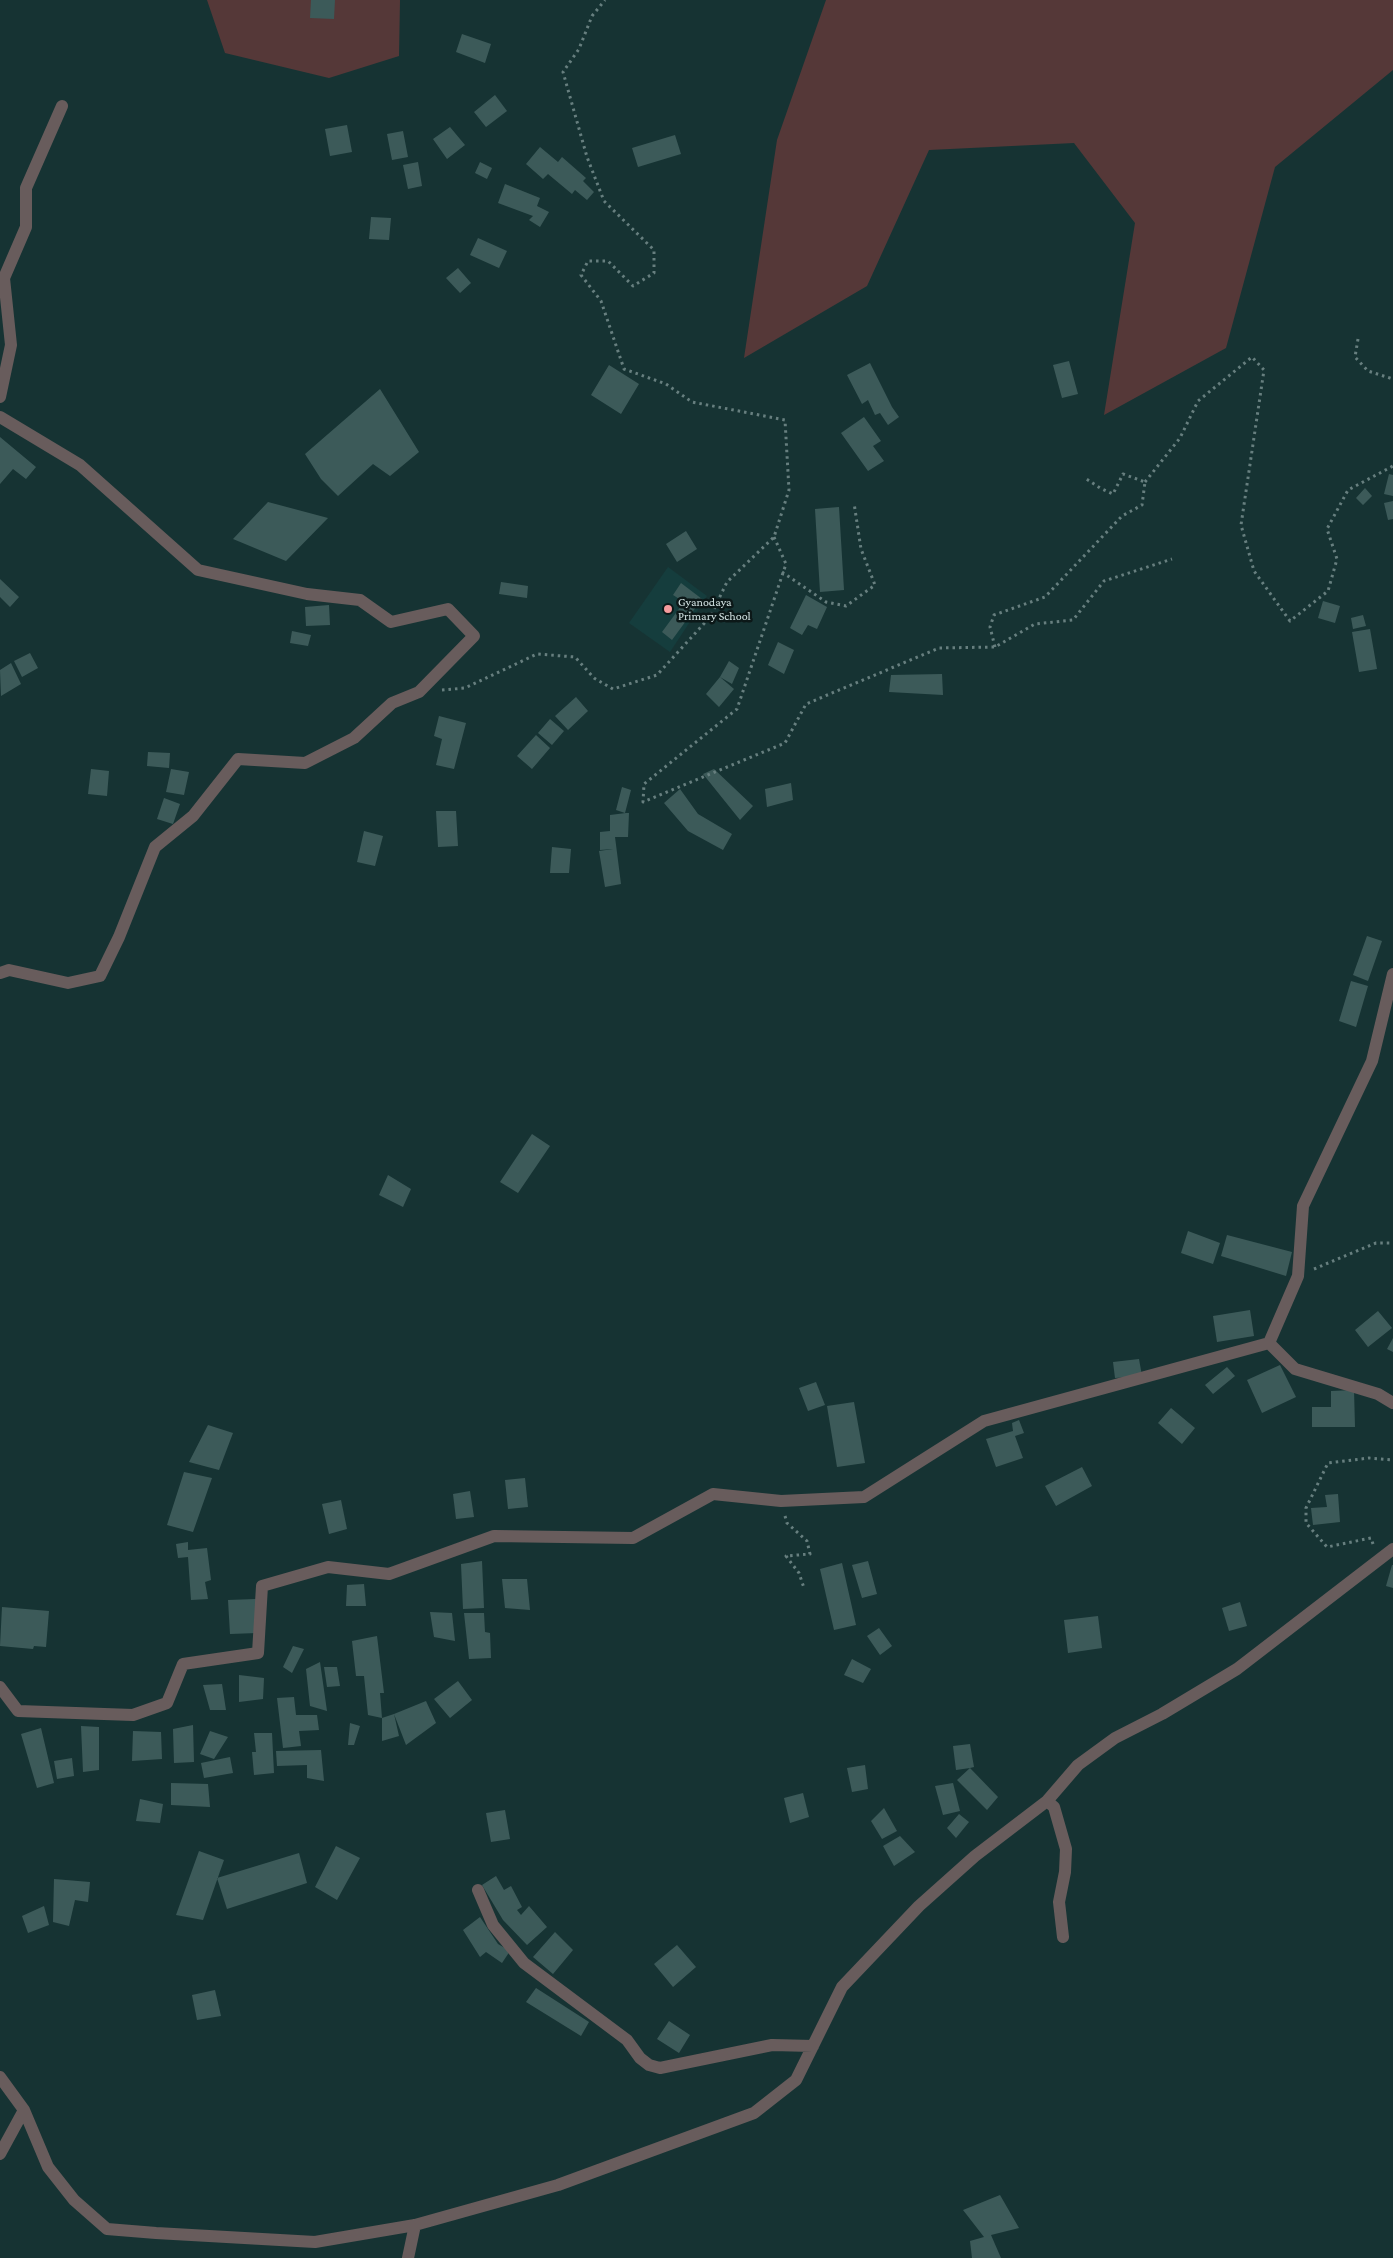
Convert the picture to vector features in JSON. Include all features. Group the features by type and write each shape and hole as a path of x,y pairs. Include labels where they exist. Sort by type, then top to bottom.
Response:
{"street":[{"path":"0,397 11,345 4,278 26,227 26,188 62,106"},
{"path":"0,417 80,465 198,570 307,594 360,600 391,622 448,609 474,636 419,692 392,703 354,738 305,763 238,759 192,816 155,847 119,937 100,976 68,983 9,970 0,973"},
{"path":"1269,1344 1298,1276 1303,1206 1372,1061 1393,974"},
{"path":"1269,1344 1295,1369 1378,1394 1393,1403"},
{"path":"0,1687 18,1711 133,1715 167,1703 183,1664 258,1653 262,1586 328,1567 389,1574 494,1536 633,1538 713,1494 781,1501 864,1497 984,1421 1269,1344"},
{"path":"0,2077 24,2110 48,2167 74,2200 107,2229 315,2242 415,2225 558,2185 754,2112 796,2080 842,1986 912,1912 974,1856 1047,1801 1078,1765 1115,1738 1162,1714 1237,1668 1393,1549"},
{"path":"1047,1801 1054,1807 1066,1849 1065,1872 1059,1902 1063,1937"},
{"path":"478,1890 493,1924 524,1963 627,2040 640,2058 649,2065 660,2068 772,2045 812,2046"},
{"path":"0,2154 24,2110"},
{"path":"408,2258 415,2225"}],"path":[{"path":"419,692 465,688 537,654 575,657 594,678 613,689 657,676 710,617 727,582 774,537 789,490 784,420 692,402 666,384 624,368 601,301 581,275 588,261 608,261 633,286 654,273 654,250 604,202 588,157 563,72 579,49 592,16 605,0"},
{"path":"1358,339 1354,357 1368,371 1393,379"},
{"path":"995,647 990,627 994,616 1045,597 1122,516 1142,505 1145,482 1180,438 1198,401 1252,357 1264,370 1241,525 1254,572 1290,621 1328,591 1337,559 1327,529 1348,490 1393,466"},
{"path":"1085,478 1113,494 1123,474 1145,482"},
{"path":"782,572 826,602 846,606 875,585 861,549 854,502"},
{"path":"774,537 786,564 738,709 644,784 643,802 785,743 806,704 939,648 995,647 1035,624 1074,620 1104,581 1172,559"},
{"path":"1298,1276 1376,1243 1393,1243"},
{"path":"1379,1558 1371,1538 1327,1547 1306,1523 1306,1508 1328,1463 1369,1458 1393,1460"},
{"path":"781,1501 787,1523 807,1541 810,1554 786,1556 799,1573 804,1588"}],"shaded area":[{"path":"207,0 400,0 399,56 329,78 225,53"},
{"path":"826,0 1393,0 1393,70 1275,167 1226,348 1104,415 1135,223 1074,143 929,150 867,286 744,358 777,140"},
{"name":"Gyanodaya Primary School","path":"668,567 707,596 670,652 629,623"}],"building":[{"path":"311,0 335,0 334,19 310,18"},
{"path":"462,34 491,44 485,63 456,52"},
{"path":"495,95 507,111 486,127 474,112"},
{"path":"347,125 352,152 330,156 325,129"},
{"path":"450,127 465,145 447,159 433,139"},
{"path":"403,131 408,157 392,160 387,134"},
{"path":"675,135 681,154 638,167 632,148"},
{"path":"540,147 558,162 562,157 586,178 583,181 594,192 587,200 575,190 572,194 548,174 543,179 526,164"},
{"path":"418,162 422,186 408,189 403,165"},
{"path":"480,162 492,168 487,179 475,173"},
{"path":"505,184 540,198 537,206 549,212 540,227 529,220 533,216 498,203"},
{"path":"371,217 391,218 389,240 369,239"},
{"path":"478,238 507,251 499,268 470,255"},
{"path":"458,268 471,283 460,293 446,278"},
{"path":"1069,361 1078,394 1062,398 1053,365"},
{"path":"870,363 899,417 888,425 880,413 875,415 868,400 862,404 847,375"},
{"path":"609,365 639,384 621,414 591,395"},
{"path":"380,389 419,452 390,476 373,464 338,496 321,479 305,454"},
{"path":"864,417 881,441 873,446 884,461 868,471 841,433"},
{"path":"0,437 36,467 26,479 13,469 0,484"},
{"path":"1389,474 1393,475 1393,496 1384,494"},
{"path":"1365,488 1372,496 1363,505 1356,498"},
{"path":"1393,501 1393,519 1388,520 1384,503"},
{"path":"268,502 328,518 286,561 233,539"},
{"path":"839,507 844,590 820,592 815,509"},
{"path":"686,531 697,549 677,562 666,544"},
{"path":"0,579 19,597 10,607 0,597"},
{"path":"501,582 528,586 527,598 499,594"},
{"path":"681,583 702,599 672,640 662,632 684,602 673,595"},
{"path":"806,595 827,607 817,629 808,625 802,635 790,628"},
{"path":"1323,601 1340,606 1335,623 1318,618"},
{"path":"329,605 330,625 306,626 305,607"},
{"path":"1363,615 1366,626 1353,629 1351,618"},
{"path":"1370,629 1377,669 1359,672 1352,632"},
{"path":"292,631 311,635 308,646 290,643"},
{"path":"778,642 794,650 784,674 768,665"},
{"path":"30,653 38,668 22,677 14,661"},
{"path":"729,661 739,668 732,684 720,677"},
{"path":"11,663 21,684 1,696 0,670"},
{"path":"942,674 943,695 889,692 891,675"},
{"path":"720,677 734,689 719,707 706,694"},
{"path":"576,697 588,711 568,730 555,716"},
{"path":"439,716 466,723 454,769 436,765 442,739 434,736"},
{"path":"550,719 564,731 552,745 538,733"},
{"path":"536,735 550,748 532,769 517,756"},
{"path":"148,752 170,753 169,768 147,766"},
{"path":"91,769 109,771 107,796 88,794"},
{"path":"171,769 189,772 184,795 166,792"},
{"path":"714,769 753,806 740,820 703,774"},
{"path":"791,783 793,800 767,807 765,789"},
{"path":"622,787 631,790 625,813 616,810"},
{"path":"680,789 698,814 732,834 723,850 688,831 664,803"},
{"path":"164,798 180,804 173,824 157,819"},
{"path":"436,811 456,811 458,846 438,847"},
{"path":"629,813 628,837 615,837 621,884 605,887 599,851 613,849 600,850 600,832 610,831 610,815"},
{"path":"364,831 383,836 375,866 357,862"},
{"path":"552,847 571,849 569,873 550,873"},
{"path":"1367,936 1382,941 1368,981 1353,975"},
{"path":"1351,981 1368,986 1356,1027 1339,1021"},
{"path":"532,1134 550,1146 518,1193 500,1182"},
{"path":"388,1175 411,1189 403,1207 379,1195"},
{"path":"1188,1231 1220,1243 1213,1264 1181,1253"},
{"path":"1227,1235 1292,1252 1286,1276 1221,1256"},
{"path":"1250,1310 1254,1336 1217,1342 1213,1316"},
{"path":"1378,1311 1392,1328 1368,1347 1355,1330"},
{"path":"1393,1338 1393,1352 1387,1349"},
{"path":"1139,1359 1142,1376 1115,1378 1113,1362"},
{"path":"1280,1365 1296,1397 1262,1413 1247,1380"},
{"path":"1227,1367 1235,1376 1213,1394 1205,1385"},
{"path":"816,1382 825,1405 808,1411 799,1388"},
{"path":"1354,1390 1355,1427 1312,1427 1312,1407 1331,1407 1331,1391"},
{"path":"854,1402 865,1463 837,1467 827,1406"},
{"path":"1171,1408 1195,1428 1182,1444 1158,1423"},
{"path":"1019,1420 1024,1433 1015,1436 1023,1458 996,1467 986,1439 1013,1431 1012,1423"},
{"path":"208,1425 233,1433 219,1470 189,1462"},
{"path":"1082,1467 1092,1486 1056,1506 1045,1486"},
{"path":"184,1472 212,1478 193,1532 167,1525"},
{"path":"525,1478 528,1507 508,1509 505,1480"},
{"path":"470,1491 474,1517 456,1519 453,1494"},
{"path":"1338,1494 1340,1522 1313,1525 1311,1508 1327,1507 1325,1495"},
{"path":"341,1500 347,1529 329,1534 322,1504"},
{"path":"188,1542 188,1550 207,1548 211,1580 205,1582 208,1599 191,1600 188,1557 178,1558 176,1544"},
{"path":"482,1561 484,1608 463,1609 461,1564"},
{"path":"868,1561 877,1594 862,1598 852,1565"},
{"path":"842,1563 856,1625 834,1630 820,1569"},
{"path":"1393,1565 1393,1588 1386,1586"},
{"path":"502,1579 527,1579 530,1610 505,1608"},
{"path":"364,1584 366,1606 346,1606 347,1585"},
{"path":"256,1599 257,1633 230,1634 228,1600"},
{"path":"1240,1602 1247,1626 1229,1631 1222,1608"},
{"path":"2,1607 49,1611 46,1647 34,1646 33,1649 0,1646"},
{"path":"430,1612 452,1613 455,1641 434,1637"},
{"path":"464,1613 484,1613 485,1632 490,1633 491,1658 469,1659"},
{"path":"1098,1616 1102,1648 1068,1653 1064,1620"},
{"path":"879,1628 892,1646 880,1655 867,1636"},
{"path":"377,1636 384,1693 380,1693 382,1718 368,1715 364,1676 356,1676 352,1641"},
{"path":"293,1646 304,1649 292,1673 283,1667"},
{"path":"852,1659 871,1669 863,1683 844,1675"},
{"path":"320,1662 327,1711 310,1706 306,1669"},
{"path":"324,1667 337,1667 340,1686 327,1687"},
{"path":"239,1675 264,1678 263,1699 239,1702"},
{"path":"458,1681 472,1700 450,1718 434,1699"},
{"path":"222,1684 226,1710 210,1710 203,1685"},
{"path":"294,1697 296,1715 317,1715 319,1730 299,1731 301,1746 283,1748 277,1698"},
{"path":"426,1701 436,1723 406,1745 394,1714"},
{"path":"394,1714 399,1736 382,1741 382,1718"},
{"path":"350,1723 360,1726 354,1745 348,1745"},
{"path":"193,1725 194,1762 174,1763 173,1729"},
{"path":"81,1726 99,1727 99,1770 83,1772"},
{"path":"41,1728 54,1783 37,1788 21,1734"},
{"path":"133,1731 161,1732 162,1759 132,1761"},
{"path":"210,1731 228,1737 214,1759 200,1754"},
{"path":"254,1733 272,1733 274,1773 254,1775 252,1752 256,1752"},
{"path":"970,1744 974,1767 956,1770 953,1746"},
{"path":"321,1750 324,1781 307,1778 307,1765 277,1766 276,1751"},
{"path":"230,1757 233,1773 204,1778 201,1763"},
{"path":"72,1758 74,1776 57,1779 54,1761"},
{"path":"865,1765 868,1789 852,1792 847,1768"},
{"path":"970,1768 998,1797 987,1810 957,1780"},
{"path":"171,1783 208,1784 210,1807 171,1805"},
{"path":"953,1783 960,1811 943,1815 935,1786"},
{"path":"803,1793 809,1817 790,1823 784,1798"},
{"path":"140,1799 163,1804 160,1823 136,1821"},
{"path":"884,1808 897,1831 882,1839 871,1821"},
{"path":"505,1810 510,1839 491,1842 486,1813"},
{"path":"959,1814 969,1822 956,1838 947,1828"},
{"path":"900,1836 915,1852 894,1866 883,1846"},
{"path":"336,1846 360,1858 337,1900 315,1887"},
{"path":"199,1851 224,1860 203,1920 176,1915"},
{"path":"299,1853 307,1883 227,1909 217,1878"},
{"path":"496,1876 504,1890 511,1886 522,1907 517,1910 521,1915 529,1906 547,1927 527,1945 503,1920 482,1885"},
{"path":"54,1879 90,1882 88,1902 75,1900 69,1926 53,1922"},
{"path":"44,1906 49,1925 28,1933 22,1916"},
{"path":"480,1917 498,1944 510,1951 502,1963 486,1952 480,1957 463,1930"},
{"path":"555,1932 573,1950 553,1974 533,1957"},
{"path":"677,1945 696,1967 673,1987 654,1964"},
{"path":"536,1988 589,2022 581,2036 526,2002"},
{"path":"215,1990 221,2016 197,2020 192,1995"},
{"path":"669,2021 690,2035 679,2053 657,2039"},
{"path":"1000,2195 1019,2228 991,2235 1001,2258 972,2258 970,2241 984,2237 963,2210"}],"place":[{"name":"Gyanodaya Primary School","path":"668,609"}]}
